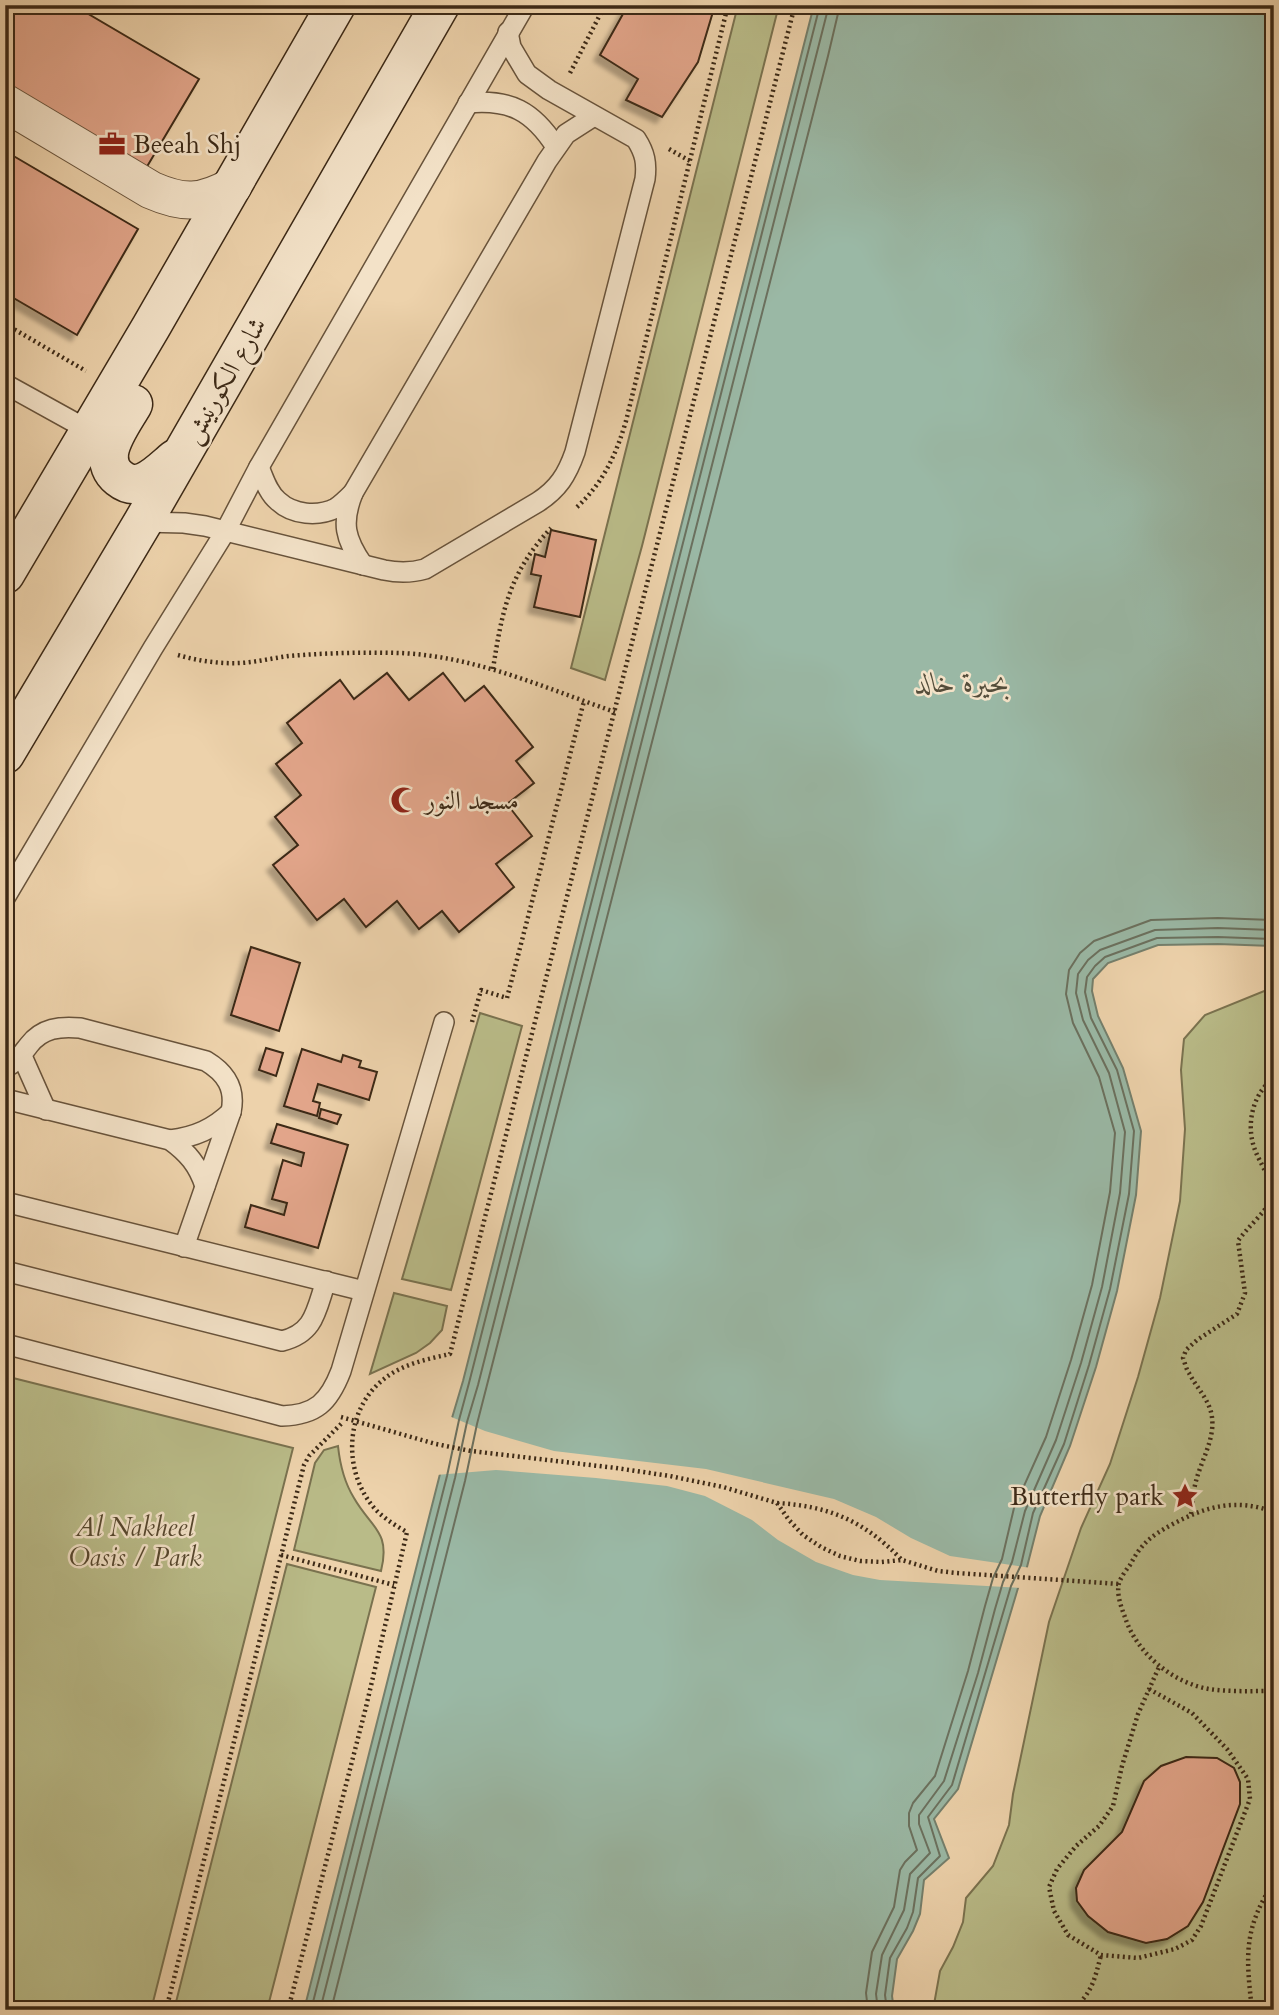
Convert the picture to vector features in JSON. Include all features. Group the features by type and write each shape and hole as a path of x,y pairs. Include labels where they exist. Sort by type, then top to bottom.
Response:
{"main road":[{"path":"5,575 336,5"},
{"name":"شارع الكورنيش","path":"5,754 143,522 440,5"},
{"path":"151,327 148,359 139,391 113,441 109,451 109,464 114,474 124,482 136,485 148,482 181,453"}],"street":[{"path":"5,103 170,199 192,201 214,197 233,186"}],"lane":[{"path":"5,898 225,531 525,5"},
{"path":"143,522 184,523 398,573 412,573 425,569 538,502 565,478 575,452 645,179 646,165 643,150 636,139 548,90 527,74 511,47 508,32"},
{"path":"468,103 489,101 509,105 528,114 544,129 556,147"},
{"path":"363,565 348,538 346,522 353,493 556,147 566,134 594,116"},
{"path":"5,384 90,431"},
{"path":"260,467 266,485 277,501 295,512 316,514 335,508 353,493"},
{"path":"5,1344 282,1416 298,1416 313,1410 326,1400 341,1371 444,1022"},
{"path":"5,1068 22,1056 40,1035 52,1028 66,1026 206,1061 216,1067 225,1076 234,1101 184,1247"},
{"path":"22,1056 46,1110"},
{"path":"5,1099 170,1140 197,1135 222,1121 231,1112"},
{"path":"170,1140 196,1164 205,1186"},
{"path":"5,1202 364,1291"},
{"path":"5,1271 282,1341 296,1338 308,1328 326,1281"}],"path":[{"path":"288,2010 366,1707 407,1532 375,1509 360,1484 352,1456 356,1420 362,1405 384,1379 398,1370 450,1354 795,5"},
{"path":"5,324 115,388"},
{"path":"153,648 196,661 241,663 287,656 335,654 403,653 433,656 493,669 615,712"},
{"path":"1191,1514 1196,1482 1211,1440 1213,1426 1211,1411 1183,1358 1186,1350 1196,1340 1237,1314 1245,1293 1238,1241 1269,1204 1270,1190 1265,1170 1253,1146 1251,1120 1255,1099 1267,1083 1274,1079"},
{"path":"313,1410 471,1451 683,1478 723,1486 777,1503 824,1509 866,1529 885,1543 901,1560"},
{"path":"1274,1450 1267,1487 1273,1512 1241,1504 1211,1507 1191,1514 1151,1536 1138,1549 1119,1584 1121,1605 1128,1626 1142,1649 1160,1667 1207,1688 1274,1691"},
{"path":"777,1503 803,1535 830,1552 860,1561 901,1560 929,1569 957,1573 1119,1584"},
{"path":"281,1555 394,1585"},
{"path":"1149,1689 1192,1713 1227,1749 1248,1779 1250,1799 1201,1926 1192,1940 1175,1950 1138,1958 1101,1955 1068,1935 1054,1911 1049,1888 1058,1870 1076,1846 1099,1826 1112,1806 1138,1714 1149,1689 1160,1667"},
{"path":"1252,2010 1247,1953 1251,1926 1274,1882"},
{"path":"1071,2010 1092,1988 1101,1955"},
{"path":"1078,2005 1090,2010"}],"green space":[{"path":"738,5 779,5 642,546 605,680 571,668"},
{"name":"Butterfly park","path":"1274,987 1274,2010 933,2010 940,1971 963,1922 966,1898 993,1866 1009,1825 1049,1622 1081,1528 1110,1464 1160,1298 1180,1201 1185,1129 1181,1070 1184,1039 1205,1015"},
{"path":"480,1013 522,1026 451,1290 402,1279"},
{"path":"394,1293 447,1306 442,1330 416,1353 370,1374"},
{"name":"Al Nakheel Oasis / Park","path":"5,1376 293,1448 151,2010 5,2010"},
{"path":"338,1446 341,1467 348,1486 381,1538 381,1571 294,1550 315,1463 324,1450"},
{"path":"287,1564 376,1587 267,2010 174,2010"}],"water":[{"name":"بحيرة خالد","path":"814,5 1274,5 1274,946 1158,945 1108,963 1093,979 1092,991 1098,1016 1123,1068 1141,1131 1136,1195 1117,1291 1096,1367 1070,1446 1040,1516 1027,1567 1018,1588 958,1789 934,1819 949,1858 924,1880 920,1914 897,1959 892,1996 894,2010 304,2010 452,1418"}],"pier":[{"path":"449,1416 485,1431 554,1451 706,1469 834,1499 876,1517 911,1538 950,1556 1031,1568 1022,1588 880,1580 853,1575 816,1562 778,1540 752,1520 705,1496 667,1486 496,1470 436,1475"}],"building":[{"path":"5,5 73,5 199,79 145,170 5,88"},
{"path":"628,5 715,5 698,62 662,117 626,100 638,79 600,55"},
{"path":"5,151 138,229 77,335 5,293"},
{"path":"551,530 596,540 580,617 534,607 541,576 531,574 535,554 545,557"},
{"name":"مسجد النور","path":"387,673 409,700 443,673 465,701 484,686 533,747 516,761 534,783 507,804 532,836 496,864 514,887 459,932 442,911 419,929 397,901 366,927 344,899 317,920 273,865 298,845 275,817 301,795 276,764 302,743 287,723 340,680 354,699"},
{"path":"251,947 300,963 279,1031 231,1015"},
{"path":"266,1048 283,1053 276,1076 259,1070"},
{"path":"302,1049 341,1062 343,1055 361,1061 359,1067 377,1072 369,1100 318,1084 313,1101 320,1103 317,1116 284,1106"},
{"path":"321,1109 341,1115 337,1124 319,1118"},
{"path":"277,1124 348,1145 318,1248 245,1227 251,1205 284,1215 287,1203 272,1199 283,1160 301,1166 304,1153 271,1143"},
{"path":"1186,1757 1217,1758 1234,1768 1240,1782 1240,1804 1203,1902 1188,1926 1167,1939 1146,1943 1108,1932 1088,1916 1077,1901 1076,1888 1084,1870 1122,1832 1144,1781 1161,1766"}],"place":[{"name":"Beeah Shj","path":"112,144"},
{"name":"مسجد النور","path":"404,800"},
{"name":"Butterfly park","path":"1185,1496"}]}
